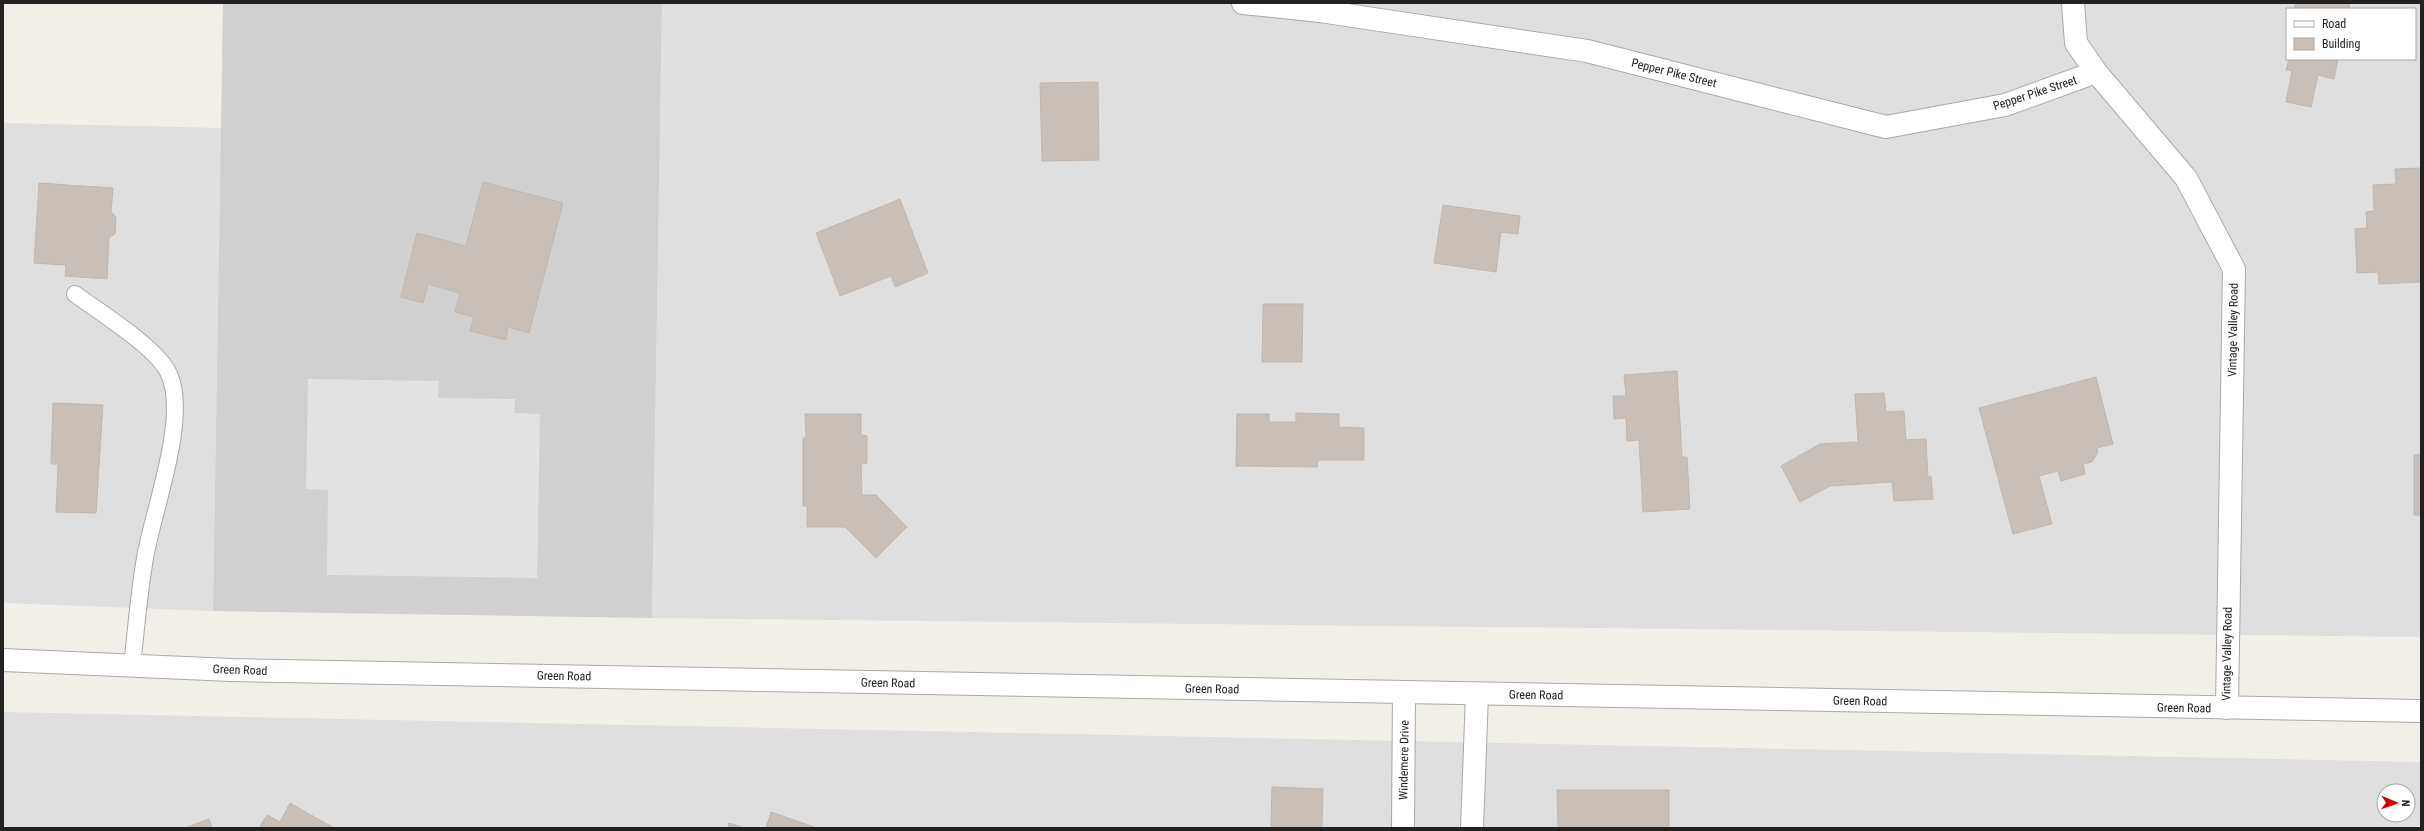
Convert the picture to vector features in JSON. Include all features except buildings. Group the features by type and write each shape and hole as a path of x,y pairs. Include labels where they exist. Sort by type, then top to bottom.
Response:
{"street":[{"name":"Pepper Pike Street","path":"1243,3 1320,7 1587,51 1886,127 2005,105 2096,72"},
{"name":"Vintage Valley Road","path":"2073,3 2076,43 2096,72 2186,178 2234,269 2226,708"},
{"name":"Green Road","path":"3,660 247,670 2421,711"},
{"name":"Windemere Drive","path":"1403,828 1404,692"},
{"path":"1472,828 1477,694"}],"lane":[{"path":"75,294 154,353 169,373 175,394 173,434 166,475 145,557 132,666"}],"shaded area":[{"path":"223,3 662,3 652,618 213,611"},
{"path":"662,3 2421,3 2421,637 652,618"},
{"path":"3,123 221,128 213,611 3,603"},
{"path":"308,379 439,381 438,398 515,399 514,413 540,414 537,578 327,575 328,490 306,489"},
{"path":"3,712 2421,762 2421,828 3,828"}]}
